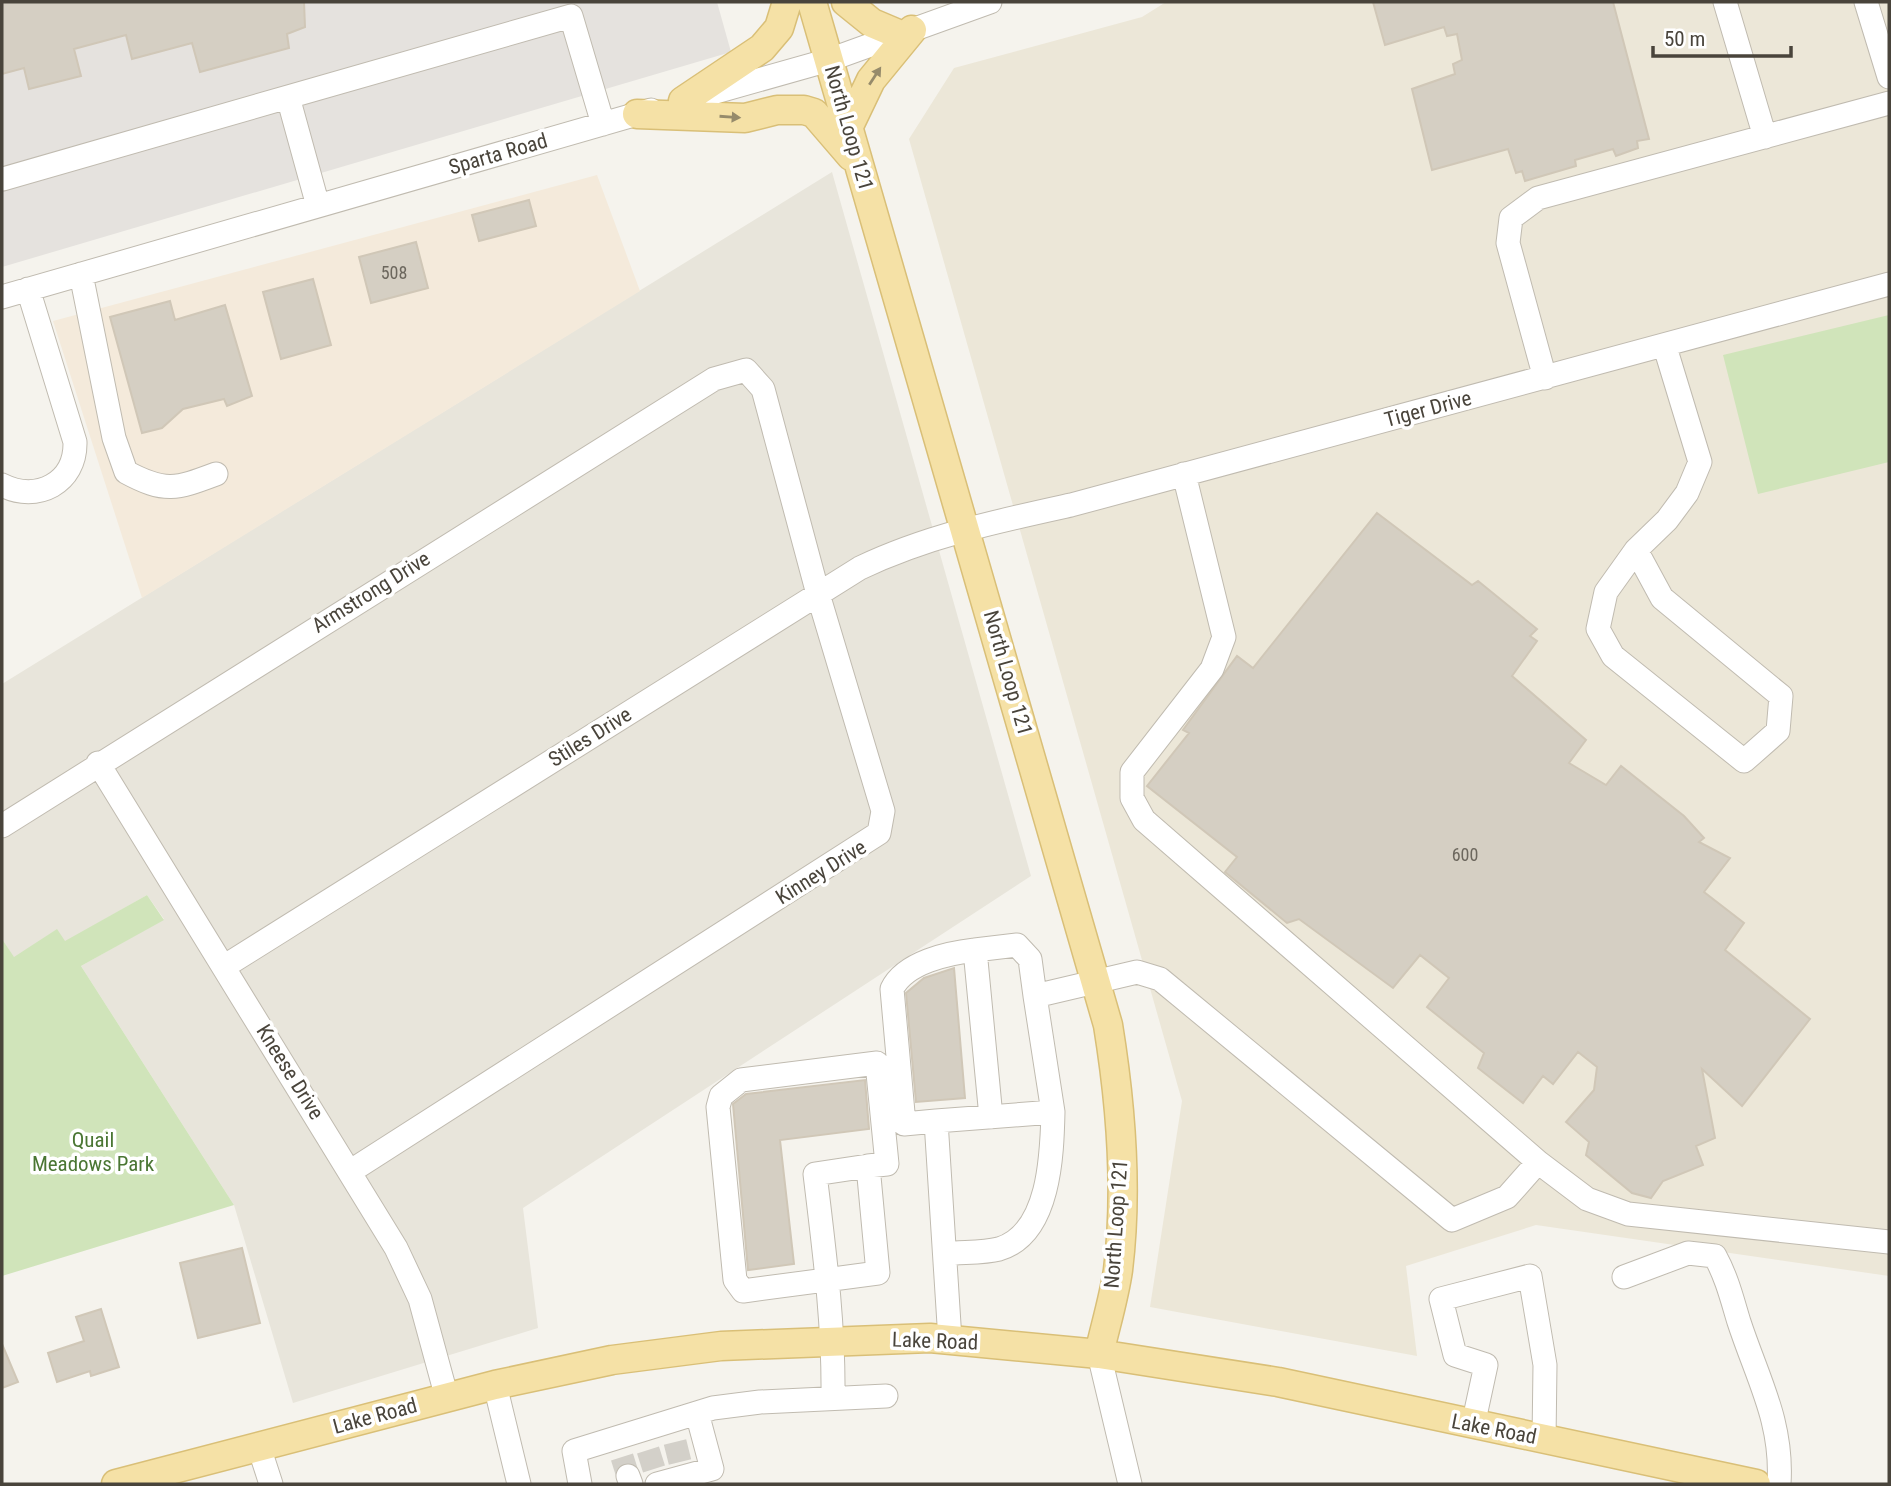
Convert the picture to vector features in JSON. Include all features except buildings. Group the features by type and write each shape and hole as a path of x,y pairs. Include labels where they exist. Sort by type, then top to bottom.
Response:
{"main road":[{"path":"683,101 762,48 779,28 787,2"},
{"name":"North Loop 121","path":"812,2 1097,979 1117,1081 1122,1161 1118,1270 1099,1354"},
{"path":"846,2 873,23 905,32 871,80 848,128"},
{"path":"637,114 745,118 777,110 804,110 814,113 842,142 861,169"},
{"name":"Lake Road","path":"116,1484 495,1385 612,1360 721,1346 833,1340 950,1340 1099,1354 1278,1382 1756,1484"}],"street":[{"name":"Sparta Road","path":"2,296 829,60 990,2"},
{"path":"1725,2 1765,137"},
{"path":"1866,2 1889,77"},
{"path":"3,179 288,97 568,9 603,124"},
{"path":"288,97 318,206"},
{"path":"1545,378 1508,243 1511,218 1538,198 1889,103"},
{"path":"81,274 114,438 126,472 146,483 178,489 216,474"},
{"name":"Tiger Drive","path":"966,528 1071,505 1664,347 1889,284"},
{"path":"2,485 17,491 33,492 48,487 70,470 75,456 75,442 28,289"},
{"path":"1636,550 1662,598 1781,696 1778,730 1744,761 1613,656 1598,629 1606,592 1636,550 1667,520 1688,493 1700,462 1664,347"},
{"name":"Kinney Drive","path":"351,1171 879,833 883,811 818,594 764,389 746,370"},
{"name":"Armstrong Drive","path":"2,826 705,384 732,372 746,370"},
{"path":"1184,474 1224,637 1212,669 1132,772 1132,798 1144,820 1538,1162 1587,1199 1628,1214 1889,1242"},
{"name":"Stiles Drive","path":"225,966 860,568 905,547 966,528"},
{"name":"Kneese Drive","path":"98,764 397,1248 420,1299 447,1398"},
{"path":"945,1254 1000,1249 1017,1238 1031,1224 1044,1197 1052,1152 1053,1112 1030,959 1017,945 975,950 935,957 899,980 892,989 904,1124 1053,1112"},
{"path":"975,950 991,1117"},
{"path":"1035,996 1097,979 1136,972 1160,979 1452,1220 1507,1197 1538,1162"},
{"path":"833,1398 833,1340 827,1279 815,1174 887,1164 877,1063 741,1080 721,1096 718,1107 738,1288 743,1291 827,1279 878,1273 868,1167"},
{"path":"936,1121 950,1340"},
{"path":"1624,1277 1688,1253 1715,1256 1729,1282 1739,1321 1769,1405 1781,1452 1779,1484"},
{"path":"1473,1425 1486,1365 1455,1355 1441,1299 1530,1276 1545,1365 1544,1440"},
{"path":"1099,1354 1130,1484"},
{"path":"495,1385 519,1484"},
{"path":"697,1413 760,1402 886,1396"},
{"path":"580,1484 574,1451 624,1464 652,1463 677,1450 697,1413"},
{"path":"677,1450 712,1469 697,1413"},
{"path":"259,1447 271,1484"},
{"path":"652,1463 677,1450"}],"shaded area":[{"path":"2,2 717,2 731,52 2,267"},
{"path":"1166,2 1889,2 1889,1276 1536,1225 1406,1266 1417,1356 1150,1307 1182,1101 909,139 954,68 1142,17"},
{"path":"832,172 1031,876 523,1208 538,1328 293,1403 234,1205 81,966 164,919 147,895 65,942 56,930 14,958 2,939 2,684"},
{"path":"597,175 640,291 142,598 53,321"}],"green space":[{"path":"1889,315 1889,462 1758,494 1723,355"},
{"name":"Quail Meadows Park","path":"147,895 164,920 81,966 234,1205 2,1276 2,939 14,957 57,929 65,941"}],"tunnel":[{"path":"675,1442 680,1462"},
{"path":"648,1450 654,1469"},
{"path":"622,1457 628,1476"}]}
